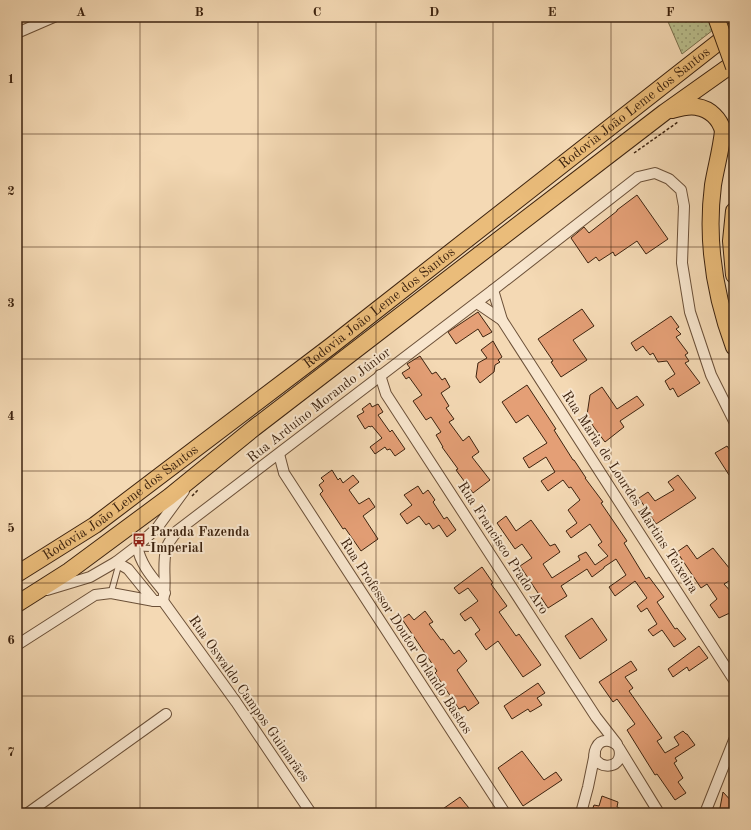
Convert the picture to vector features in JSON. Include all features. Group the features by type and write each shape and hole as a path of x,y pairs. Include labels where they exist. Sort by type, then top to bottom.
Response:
{"main road":[{"path":"716,17 734,67"},
{"name":"Rodovia João Leme dos Santos","path":"17,574 95,525 331,346 734,30"},
{"name":"Rodovia João Leme dos Santos","path":"17,604 69,571 169,497 254,428 664,112 734,64"},
{"path":"664,112 684,107 696,106 706,110 721,123 723,131 713,185 711,250 718,293 729,335 734,347"},
{"path":"734,211 731,241 734,275"}],"street":[{"path":"17,33 54,17"},
{"name":"Rua Arduíno Morando Júnior","path":"161,598 166,549 170,539 177,531 380,375 477,303 638,176 655,173 669,179 681,190 684,206 682,263 690,312 711,375 734,421"},
{"name":"Rua Maria de Lourdes Martins Teixeira","path":"493,290 502,320 734,680"},
{"name":"Rua Maria de Lourdes Martins Teixeira","path":"477,303 502,320"},
{"name":"Rua Francisco Prado Aro","path":"380,375 386,394 596,717 618,746 659,813"},
{"name":"Rua Francisco Prado Aro","path":"371,383 386,394"},
{"name":"Rua Professor Doutor Orlando Bastos","path":"279,454 284,473 505,813"},
{"name":"Rua Professor Doutor Orlando Bastos","path":"267,462 284,473"},
{"path":"34,593 79,581 118,563 157,528 195,476"},
{"name":"Rua Oswaldo Campos Guimarães","path":"137,547 140,558 161,598 236,702 311,813"},
{"name":"Rua Oswaldo Campos Guimarães","path":"118,563 128,569 161,598"},
{"path":"17,645 95,595 110,594 161,598"},
{"path":"723,662 734,669"},
{"path":"28,813 166,714"},
{"name":"Rua Francisco Prado Aro","path":"588,788 600,730 596,717"},
{"path":"705,813 734,740"},
{"path":"581,813 588,788 596,773 601,768 609,766 618,761 620,752 618,746 609,741 601,742 596,749 596,760 599,763 609,766"},
{"name":"Rua Francisco Prado Aro","path":"609,766 622,766 636,776"}],"lane":[{"path":"137,547 166,549"},
{"path":"110,594 118,563"}],"green space":[{"path":"666,17 707,17 713,30 682,54"}],"building":[{"path":"637,195 668,239 646,254 637,241 615,256 613,252 599,261 596,257 588,263 571,238 584,227 589,233"},
{"path":"582,309 594,326 573,340 587,360 561,377 551,362 553,361 538,339"},
{"path":"478,312 492,332 483,337 478,329 456,344 448,332"},
{"path":"671,316 679,327 676,329 681,334 676,337 688,353 685,355 689,361 685,363 700,383 678,397 673,388 670,390 665,381 675,374 667,361 658,362 653,353 650,355 643,346 636,351 631,343"},
{"path":"493,341 502,357 498,360 500,362 495,365 494,372 480,383 476,377 478,363 487,358 481,350"},
{"path":"420,356 432,374 436,372 442,380 445,378 450,387 441,393 449,406 446,408 454,419 449,422 463,441 469,436 479,452 472,457 490,480 473,493 456,470 458,469 442,447 436,435 441,432 431,417 426,420 413,401 422,395 409,377 406,379 402,373 410,368 407,364"},
{"path":"527,385 556,429 554,430 573,460 603,502 601,503 627,541 624,543 646,579 649,577 664,597 657,602 675,629 677,628 686,639 674,647 662,630 653,636 648,630 657,624 647,608 641,612 637,606 647,598 635,581 615,596 609,587 626,575 616,559 592,577 587,569 561,586 567,596 548,608 520,566 532,558 522,544 515,549 497,523 506,516 516,531 531,520 550,546 555,544 560,552 543,564 552,578 580,560 578,556 586,552 595,565 608,556 598,545 602,542 590,524 571,538 566,531 577,523 568,510 580,500 571,487 569,488 563,480 548,491 541,481 555,472 546,457 529,468 523,458 547,443 528,415 516,423 502,402"},
{"path":"602,387 617,409 637,396 644,405 620,421 624,427 605,442 587,415 590,395"},
{"path":"370,403 372,407 378,404 383,412 378,415 390,432 392,430 405,449 395,456 390,449 387,450 385,447 375,454 370,447 382,438 372,426 365,429 357,416 364,412 362,409"},
{"path":"727,446 734,456 734,471 729,475 715,453"},
{"path":"332,470 338,480 340,478 343,483 353,475 359,482 349,490 359,504 369,498 375,507 363,516 378,539 361,551 345,528 343,529 320,494 323,491 319,485 324,481 321,478"},
{"path":"678,475 696,498 656,524 639,498 648,492 655,501 674,490 668,482"},
{"path":"418,486 423,494 428,490 435,500 433,502 444,519 447,517 456,530 447,537 439,525 433,529 429,523 426,525 419,516 407,524 400,514 412,505 404,495"},
{"path":"687,545 697,559 713,548 734,574 734,578 724,584 734,595 734,611 719,618 710,605 717,599 707,584 701,588 677,552"},
{"path":"482,567 493,583 491,584 507,606 499,612 516,636 519,634 541,665 523,677 498,641 486,650 475,634 480,630 471,617 465,621 460,614 478,601 468,588 459,594 454,588"},
{"path":"425,611 433,622 429,624 441,640 443,639 454,654 459,650 467,661 457,670 479,703 468,711 465,706 459,709 435,673 437,671 402,619 409,614 414,620"},
{"path":"592,618 607,640 580,659 565,636"},
{"path":"699,646 708,658 689,671 687,667 673,677 668,669"},
{"path":"631,661 637,670 625,677 633,688 629,691 662,738 657,741 665,753 679,745 674,737 683,731 695,745 675,758 677,761 674,763 683,778 678,782 686,793 675,800 657,774 655,775 627,730 635,724 617,699 613,702 599,682"},
{"path":"538,683 545,693 537,698 542,705 530,712 528,709 512,719 504,706"},
{"path":"522,751 544,780 556,772 562,780 523,806 498,768"},
{"path":"723,792 734,804 734,808 730,807 729,813 719,813"},
{"path":"602,796 618,802 617,807 630,813 591,813 594,805 599,806"},
{"path":"460,797 473,813 437,813"}],"place":[{"name":"Parada Fazenda Imperial","path":"139,540"}]}
